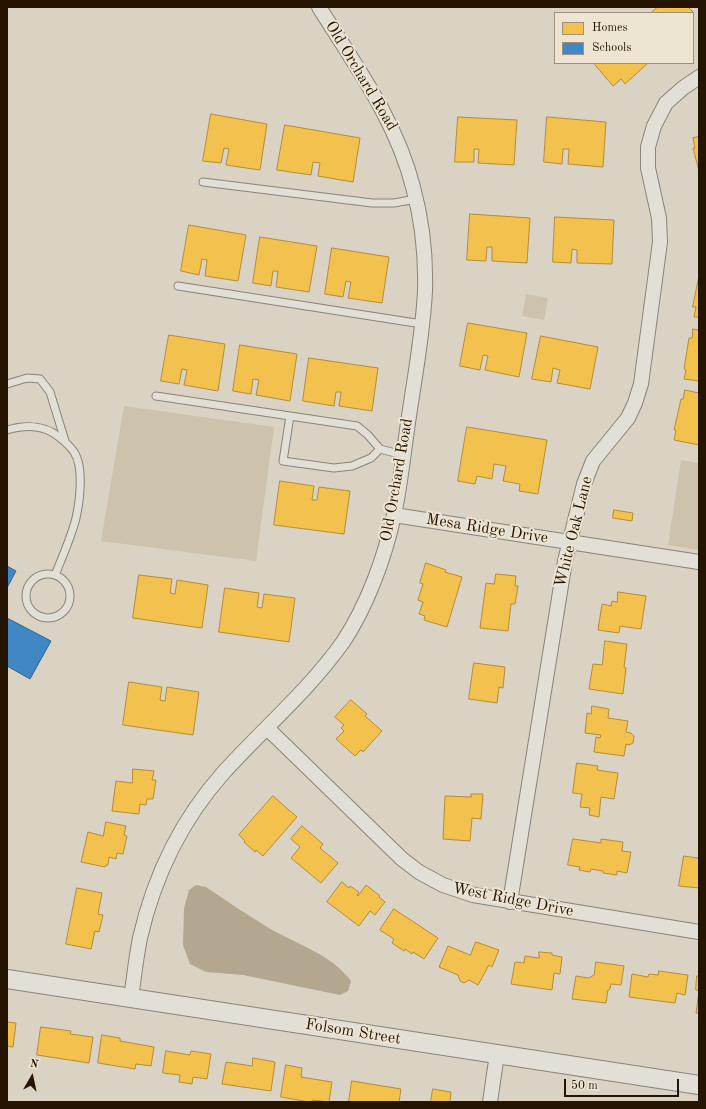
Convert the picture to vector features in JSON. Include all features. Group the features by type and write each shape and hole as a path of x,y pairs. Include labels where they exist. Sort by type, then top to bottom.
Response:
{"street":[{"name":"Old Orchard Road","path":"132,998 140,941 147,912 159,875 174,845 195,808 223,773 323,667 344,641 363,606 382,558 394,515 422,324 425,289 421,222 414,187 398,140 380,104 319,7"},
{"name":"White Oak Lane","path":"510,902 565,562 584,484 593,461 628,418 641,384 660,242 659,218 648,168 648,146 654,126 666,103 683,88 699,77"},
{"name":"Mesa Ridge Drive","path":"394,515 699,562"},
{"name":"West Ridge Drive","path":"267,728 402,859 419,872 443,886 473,895 510,902 699,932"},
{"name":"Folsom Street","path":"7,979 699,1085"},
{"path":"490,1102 497,1054"}],"lane":[{"path":"203,182 372,203 394,203 416,199"},
{"path":"178,286 422,324"},
{"path":"7,384 26,378 40,379 50,392 65,441"},
{"path":"156,396 357,426 368,435 380,449 403,455"},
{"path":"290,416 283,461 334,468 352,466 371,458 380,449"},
{"path":"7,430 28,425 41,427 55,433 65,441 74,452 81,474 76,518 55,575"},
{"path":"40,575 55,575 62,578 70,590 69,604 66,610 54,618 40,617 33,613 28,607 26,592 29,585 40,575"}],"shaded area":[{"path":"526,294 548,298 544,320 522,316"},
{"path":"124,406 274,427 256,561 101,541"},
{"path":"681,460 699,463 699,550 668,545"},
{"path":"196,885 206,887 269,928 313,950 334,964 351,981 348,991 340,995 243,975 206,972 190,964 183,945 184,908 189,890"}],"building: Homes":[{"path":"658,7 688,7 693,12 652,12"},
{"path":"647,64 625,84 621,79 613,86 595,65"},
{"path":"211,114 267,124 260,170 226,165 229,149 224,148 221,163 203,161"},
{"path":"458,117 517,120 514,165 478,163 479,149 474,149 474,162 455,162"},
{"path":"547,117 606,122 603,167 568,164 569,149 563,149 562,164 544,162"},
{"path":"285,125 360,138 353,182 318,176 320,163 313,162 311,175 277,170"},
{"path":"699,137 699,171 693,148 695,148 693,138"},
{"path":"470,214 530,218 527,263 492,261 492,247 487,247 486,261 467,260"},
{"path":"555,217 614,220 612,264 577,263 577,250 572,249 571,263 553,262"},
{"path":"189,225 246,235 238,281 205,276 207,260 202,259 199,275 181,271"},
{"path":"260,237 317,246 309,292 276,287 278,271 273,271 271,286 253,283"},
{"path":"332,248 389,257 382,303 348,298 351,282 346,281 343,297 325,294"},
{"path":"699,276 699,317 694,317 696,307 693,307"},
{"path":"468,323 527,333 519,377 485,370 488,356 483,355 480,370 460,366"},
{"path":"693,329 699,330 699,381 684,379 686,370 684,369 689,338 692,338"},
{"path":"169,335 225,344 218,391 184,385 187,370 182,369 179,384 161,381"},
{"path":"541,336 598,347 590,389 557,383 560,370 553,368 551,382 532,379"},
{"path":"240,345 297,354 290,401 256,395 259,380 253,379 251,394 233,391"},
{"path":"309,358 378,368 372,411 339,406 341,392 336,392 334,406 303,401"},
{"path":"685,390 699,393 699,445 674,440 676,430 674,430 681,399 683,399"},
{"path":"467,427 547,440 538,494 519,491 520,484 503,481 506,466 494,464 492,479 477,476 475,484 458,481"},
{"path":"280,481 314,486 312,500 317,500 319,487 350,491 344,534 274,525"},
{"path":"614,510 633,513 632,521 613,518"},
{"path":"426,563 446,570 445,572 462,577 447,627 424,620 425,616 419,614 423,602 418,600 423,584 420,583"},
{"path":"496,574 516,576 515,586 518,586 515,604 511,604 508,631 480,628 486,583 494,584"},
{"path":"139,575 172,579 170,593 175,594 177,580 208,585 202,628 133,618"},
{"path":"225,588 259,593 257,607 262,608 264,594 295,598 289,642 219,632"},
{"path":"618,592 646,596 641,629 620,626 619,633 598,630 602,604 611,606 612,601 617,602"},
{"path":"605,641 627,644 623,694 589,689 593,664 602,665"},
{"path":"474,663 505,667 503,688 499,687 497,703 469,699"},
{"path":"129,682 162,687 160,700 165,701 167,687 199,692 193,735 123,725"},
{"path":"351,700 367,714 365,716 382,731 363,752 361,750 355,756 336,739 344,731 341,728 344,725 335,717"},
{"path":"592,706 609,709 608,718 628,721 626,732 631,733 634,736 633,743 629,745 626,744 624,756 594,752 596,737 600,738 601,735 585,733 587,713 591,714"},
{"path":"577,763 598,766 597,770 618,773 614,799 601,797 599,817 589,815 590,808 580,807 582,794 573,793"},
{"path":"133,769 154,771 152,780 156,780 153,799 147,799 146,805 140,804 139,814 112,811 116,781 132,783"},
{"path":"471,794 483,794 481,819 472,818 470,841 443,839 445,796 471,797"},
{"path":"273,796 297,817 263,856 256,850 255,852 239,835"},
{"path":"106,822 126,826 124,835 127,836 123,854 117,853 116,859 109,857 108,865 105,867 81,862 88,832 103,836"},
{"path":"302,826 323,844 320,848 338,863 321,883 291,858 300,847 291,839"},
{"path":"573,839 601,843 601,839 623,842 622,851 631,852 627,873 617,871 617,875 591,869 590,872 579,870 580,867 568,865"},
{"path":"684,856 699,857 699,888 679,886"},
{"path":"342,882 349,888 350,886 359,892 357,895 358,896 366,885 385,902 375,915 370,911 359,926 327,902"},
{"path":"77,888 102,893 98,914 103,915 99,932 95,931 91,949 66,944"},
{"path":"394,909 438,938 424,959 413,952 412,954 405,949 404,951 392,943 394,939 380,930"},
{"path":"476,942 499,950 492,967 489,965 478,985 469,980 464,983 460,981 458,975 439,967 448,946 470,955"},
{"path":"539,952 552,953 552,955 562,957 560,974 554,973 552,990 511,984 515,962 524,963 525,956 539,958"},
{"path":"596,962 624,966 621,985 611,984 610,989 608,990 606,1003 572,999 576,976 589,978 594,975"},
{"path":"659,971 688,975 685,995 677,993 675,1003 629,997 632,974 648,977 649,974 658,975"},
{"path":"697,976 699,976 699,991 696,990"},
{"path":"699,991 699,1013 696,1013"},
{"path":"7,1022 16,1023 13,1047 7,1046"},
{"path":"41,1027 71,1031 70,1034 93,1037 89,1063 37,1055"},
{"path":"102,1035 120,1038 120,1041 154,1047 151,1066 136,1064 135,1069 98,1063"},
{"path":"166,1051 190,1055 191,1051 211,1054 207,1079 193,1077 192,1084 179,1082 180,1075 163,1073"},
{"path":"253,1058 275,1062 271,1091 222,1084 226,1062 252,1066"},
{"path":"286,1065 302,1068 301,1077 332,1082 329,1102 312,1100 312,1102 309,1102 281,1097"},
{"path":"352,1081 401,1089 399,1102 349,1102"},
{"path":"433,1089 451,1092 450,1102 431,1102"}],"building: Schools":[{"path":"7,566 16,571 7,588"},
{"path":"7,618 51,641 30,679 7,666"}]}
